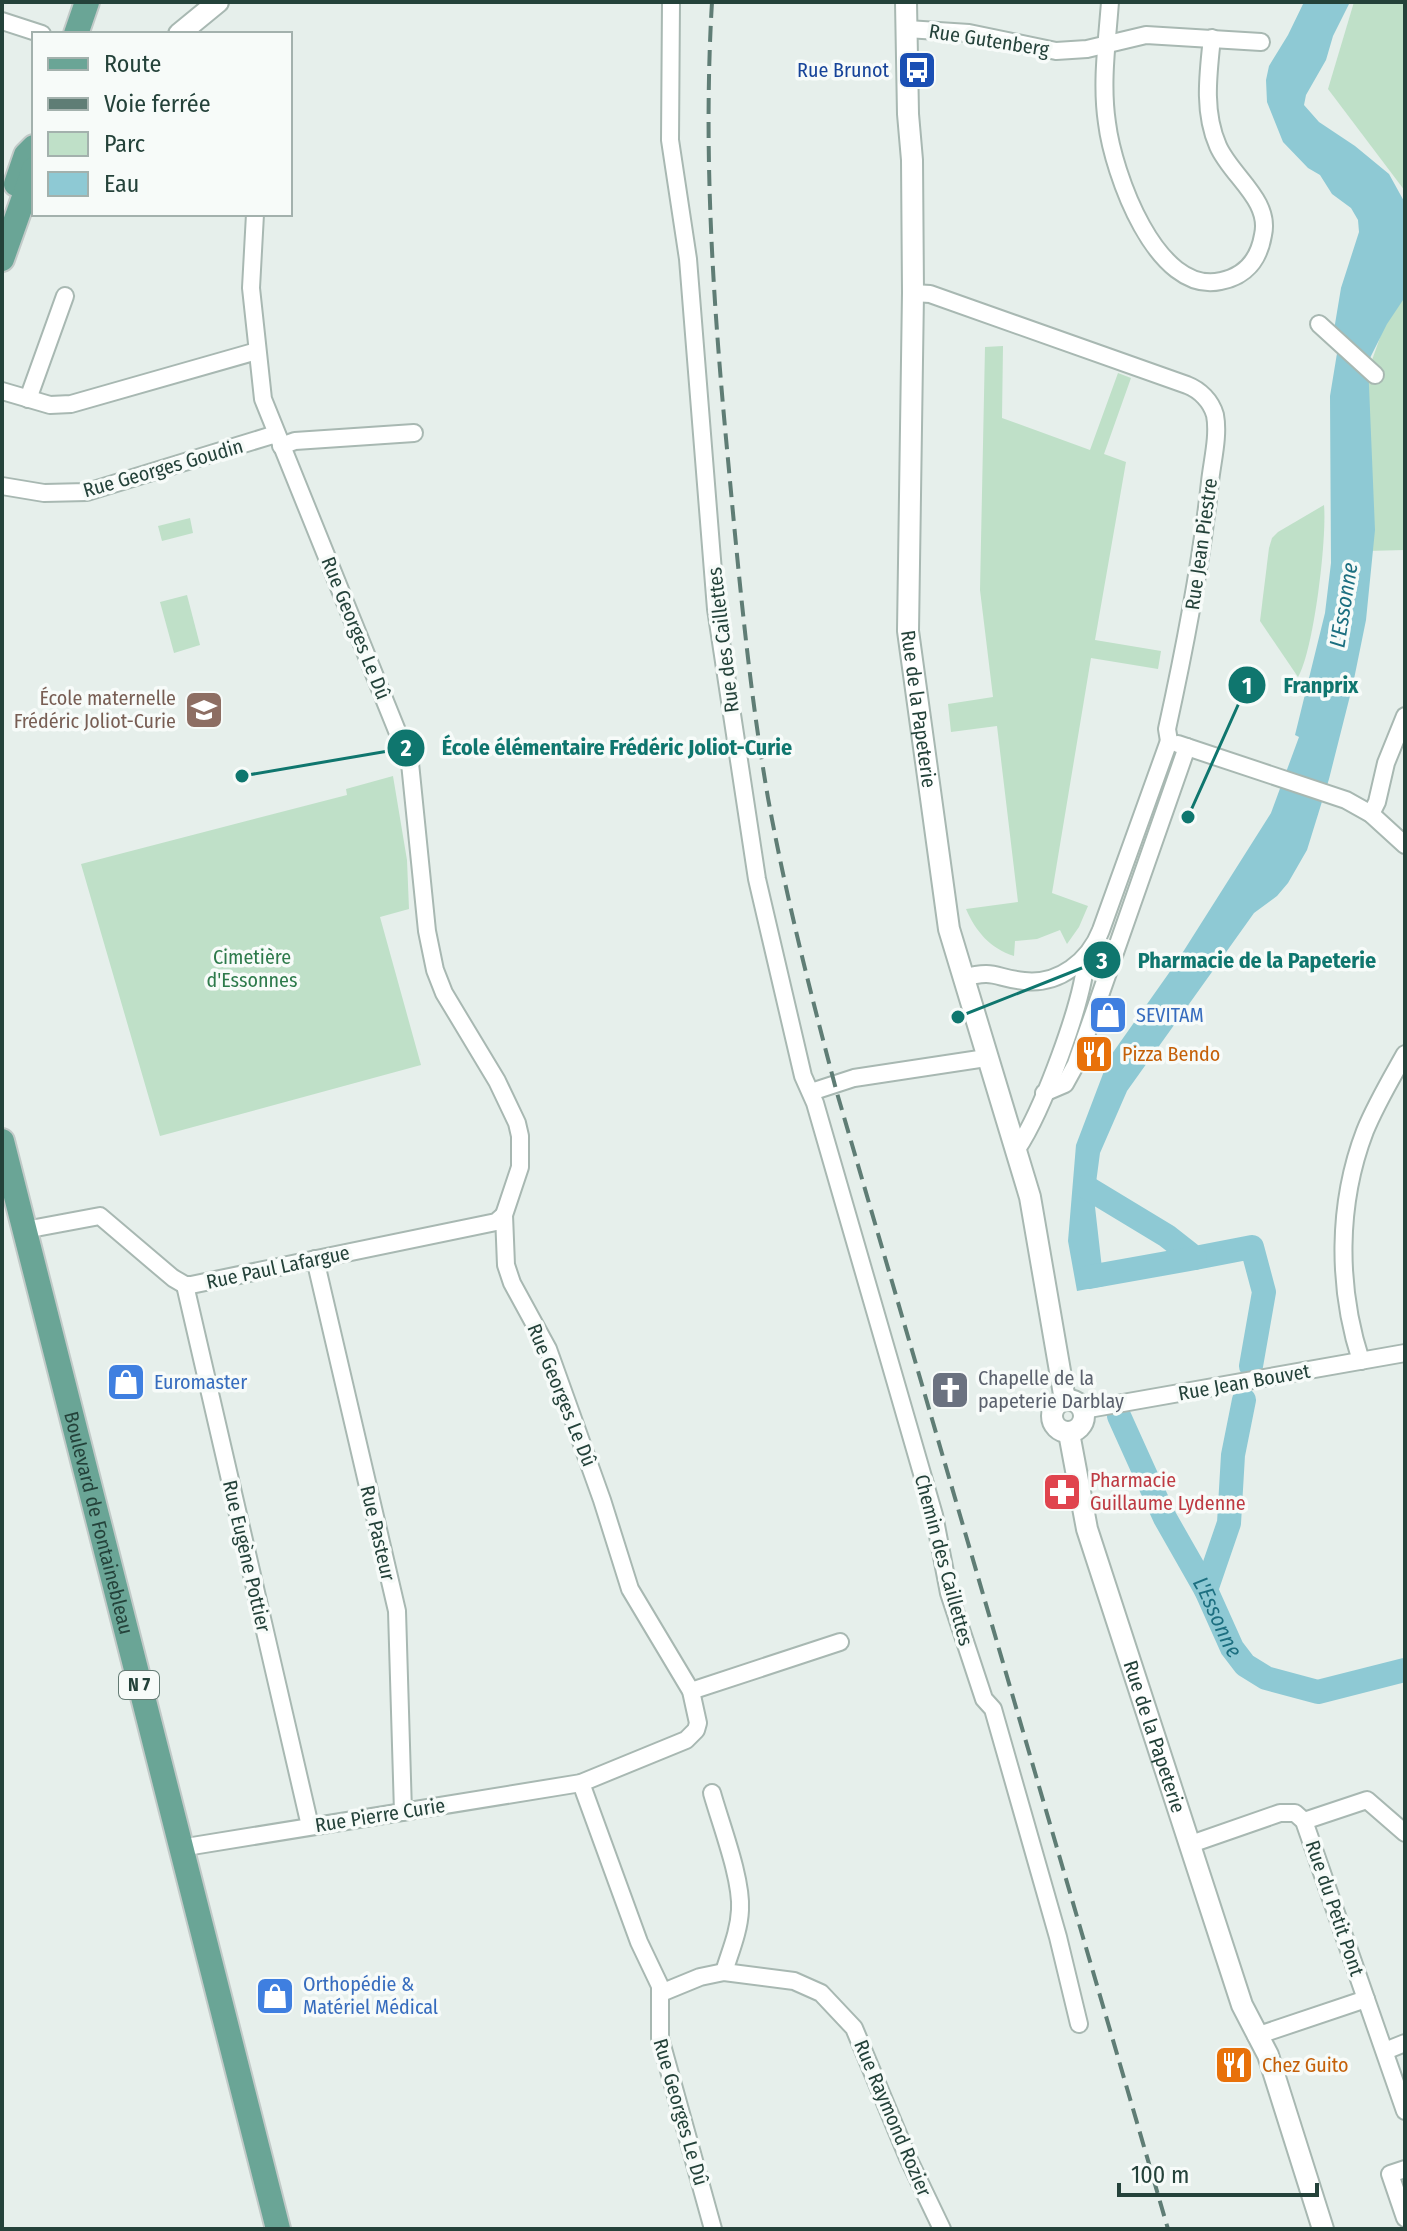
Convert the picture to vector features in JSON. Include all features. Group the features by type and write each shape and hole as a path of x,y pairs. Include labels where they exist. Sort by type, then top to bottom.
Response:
{"main road":[{"path":"77,32 87,2"},
{"path":"2,223 26,155 32,149"},
{"path":"2,259 32,175"},
{"name":"Boulevard de Fontainebleau","path":"2,1141 278,2229"}],"street":[{"path":"181,32 218,2"},
{"name":"Rue des Caillettes","path":"671,2 670,140 688,259 716,609 757,879 803,1076 811,1092"},
{"name":"Rue de la Papeterie","path":"906,2 913,293 907,621 949,929 986,1058 1017,1149 1039,1245 1065,1400"},
{"path":"1110,2 1104,77 1106,123 1117,167 1133,208 1157,249 1173,267 1188,277 1214,283 1237,276 1253,263 1265,229 1261,207 1225,160 1212,126 1207,90 1212,38"},
{"path":"2,21 36,32"},
{"name":"Rue Gutenberg","path":"907,29 969,33 1056,51 1075,51 1155,34 1261,42"},
{"name":"Rue Georges Le Dû","path":"255,216 251,288 263,399 410,763 428,941 435,970 444,993 497,1081 517,1123 522,1149 520,1167 504,1215 506,1265 512,1283 554,1364 612,1530 624,1575 691,1691 698,1723 692,1736 581,1783 639,1942 661,1993 660,2038 713,2229"},
{"name":"Rue Jean Piestre","path":"913,293 930,294 1187,385 1201,392 1215,416 1207,512 1195,597 1167,729 1169,741 1101,930 1086,957 1084,983 1044,1093 1030,1129 1017,1149"},
{"path":"28,399 65,296"},
{"path":"1319,324 1375,375"},
{"path":"2,391 50,405 71,404 257,351"},
{"name":"Rue Georges Goudin","path":"2,486 44,493 87,492 278,440 414,433"},
{"path":"1371,814 1386,763 1405,716"},
{"path":"1169,741 1330,794 1371,814 1405,845"},
{"path":"1044,1093 1065,1084 1076,1064 1187,747"},
{"path":"963,978 986,972 1024,981 1046,980 1070,969 1086,957"},
{"path":"1361,1361 1352,1335 1344,1290 1347,1199 1365,1131 1405,1054"},
{"path":"811,1092 854,1078 986,1058"},
{"name":"Chemin des Caillettes","path":"811,1092 934,1515 949,1593 984,1699 993,1709 1058,1937 1079,2024"},
{"name":"Rue Paul Lafargue","path":"25,1230 100,1216 185,1285 496,1222 504,1215"},
{"name":"Rue Pasteur","path":"315,1259 397,1611 403,1812"},
{"name":"Rue Eugène Pottier","path":"185,1285 310,1826"},
{"name":"Rue Jean Bouvet","path":"1091,1409 1405,1353"},
{"path":"1065,1400 1091,1409 1077,1430 1069,1433 1058,1430 1051,1416 1055,1405 1065,1400"},
{"name":"Rue de la Papeterie","path":"1069,1433 1087,1529 1242,2005 1268,2055 1323,2229"},
{"path":"691,1691 840,1642"},
{"name":"Rue Pierre Curie","path":"180,1848 581,1783"},
{"path":"712,1793 739,1890 737,1930 724,1972"},
{"path":"1304,1821 1367,1800 1405,1833"},
{"name":"Rue du Petit Pont","path":"1191,1844 1280,1813 1295,1813 1304,1821 1405,2111"},
{"name":"Rue Raymond Rozier","path":"661,1993 700,1977 724,1972 794,1981 821,1993 854,2028 908,2158 942,2229"},
{"path":"1256,2036 1366,1999"},
{"name":"Rue de la Papeterie","path":"1256,2036 1314,2229"},
{"path":"1385,2051 1405,2043"},
{"path":"1398,2172 1405,2218"}],"green space":[{"path":"1354,2 1405,2 1405,191 1328,89"},
{"path":"1405,267 1405,550 1366,551 1360,394"},
{"path":"1003,346 1002,418 1090,450 1118,373 1131,378 1104,454 1126,462 1095,640 1161,651 1158,669 1091,658 1052,893 1088,906 1067,944 1060,930 1037,939 1015,941 1014,956 998,949 985,938 966,909 1018,902 997,726 951,732 948,704 993,697 980,590 985,347"},
{"path":"1324,505 1318,593 1309,643 1298,677 1260,621 1269,548 1278,532"},
{"path":"190,518 193,533 162,541 158,526"},
{"path":"187,595 200,645 174,653 160,602"},
{"name":"Cimetière d'Essonnes","path":"393,776 407,860 409,909 380,917 421,1065 160,1136 81,864 347,795 346,789"}],"water":[{"path":"1304,2 1350,2 1304,105 1319,122 1389,174 1405,203 1405,297 1368,362 1375,530 1366,620 1329,779 1307,850 1288,883 1277,896 1254,913 1127,1091 1100,1153 1094,1198 1104,1286 1077,1291 1068,1241 1076,1145 1109,1058 1176,963 1271,813 1299,737 1295,735 1325,613 1331,563 1330,396 1340,335 1334,330 1341,288 1359,232 1358,220 1351,208 1332,194 1320,175 1308,168 1283,142 1267,102 1269,66"}],"waterway":[{"path":"1086,1187 1167,1236 1195,1258 1252,1247 1264,1292 1251,1366"},
{"path":"1089,1277 1195,1258"},
{"path":"1206,1590 1229,1523 1233,1455 1244,1400"},
{"name":"L'Essonne","path":"1119,1416 1165,1518 1206,1590 1232,1648 1245,1665 1266,1678 1318,1692 1405,1670"}],"railway":[{"path":"712,2 709,170 717,338 749,667 775,835 837,1093 1168,2229"}],"place":[{"name":"Rue Brunot","path":"917,70"},
{"name":"École maternelle Frédéric Joliot-Curie","path":"204,710"},
{"name":"École élémentaire Frédéric Joliot-Curie","path":"242,776"},
{"name":"Franprix","path":"1188,817"},
{"name":"SEVITAM","path":"1108,1015"},
{"name":"Pharmacie de la Papeterie","path":"958,1017"},
{"name":"Pizza Bendo","path":"1094,1054"},
{"name":"Euromaster","path":"126,1382"},
{"name":"Chapelle de la papeterie Darblay","path":"950,1390"},
{"name":"Pharmacie Guillaume Lydenne","path":"1062,1492"},
{"name":"Orthopédie & Matériel Médical","path":"275,1996"},
{"name":"Chez Guito","path":"1234,2065"}]}
